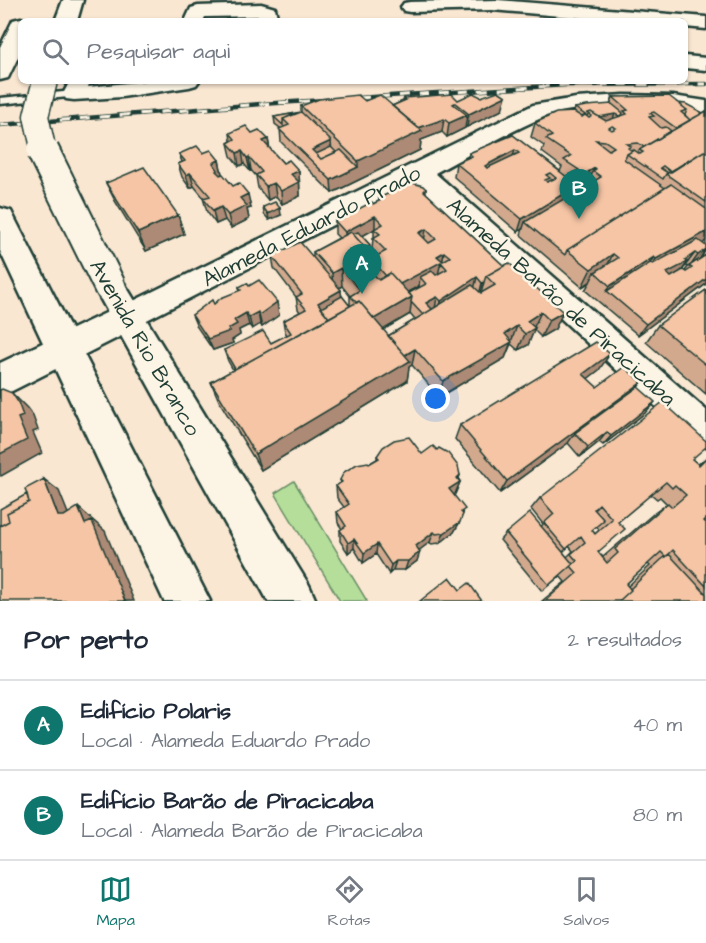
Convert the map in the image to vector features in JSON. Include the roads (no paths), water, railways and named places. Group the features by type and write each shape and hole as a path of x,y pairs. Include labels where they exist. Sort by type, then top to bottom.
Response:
{"main road":[{"path":"67,18 73,0"},
{"path":"0,74 18,32"},
{"name":"Avenida Rio Branco","path":"44,84 36,116 41,147 119,302 293,601"},
{"path":"0,219 187,601"},
{"name":"Alameda Eduardo Prado","path":"0,380 64,347 119,302"}],"street":[{"path":"410,7 492,5 643,18"},
{"path":"195,18 198,12 261,10 268,12 269,18"},
{"path":"688,22 706,23"},
{"path":"688,62 706,64"},
{"path":"77,88 122,91 169,84"},
{"name":"Alameda Eduardo Prado","path":"119,302 418,172 541,110 586,104 679,102 706,108"},
{"name":"Alameda Barão de Piracicaba","path":"418,172 706,431"}],"lane":[{"path":"0,101 77,88"}],"railway":[{"path":"0,125 261,104 566,85 706,84"}],"place":[{"name":"Edifício Barão de Piracicaba","path":"579,219"},
{"name":"Edifício Polaris","path":"362,294"}]}
